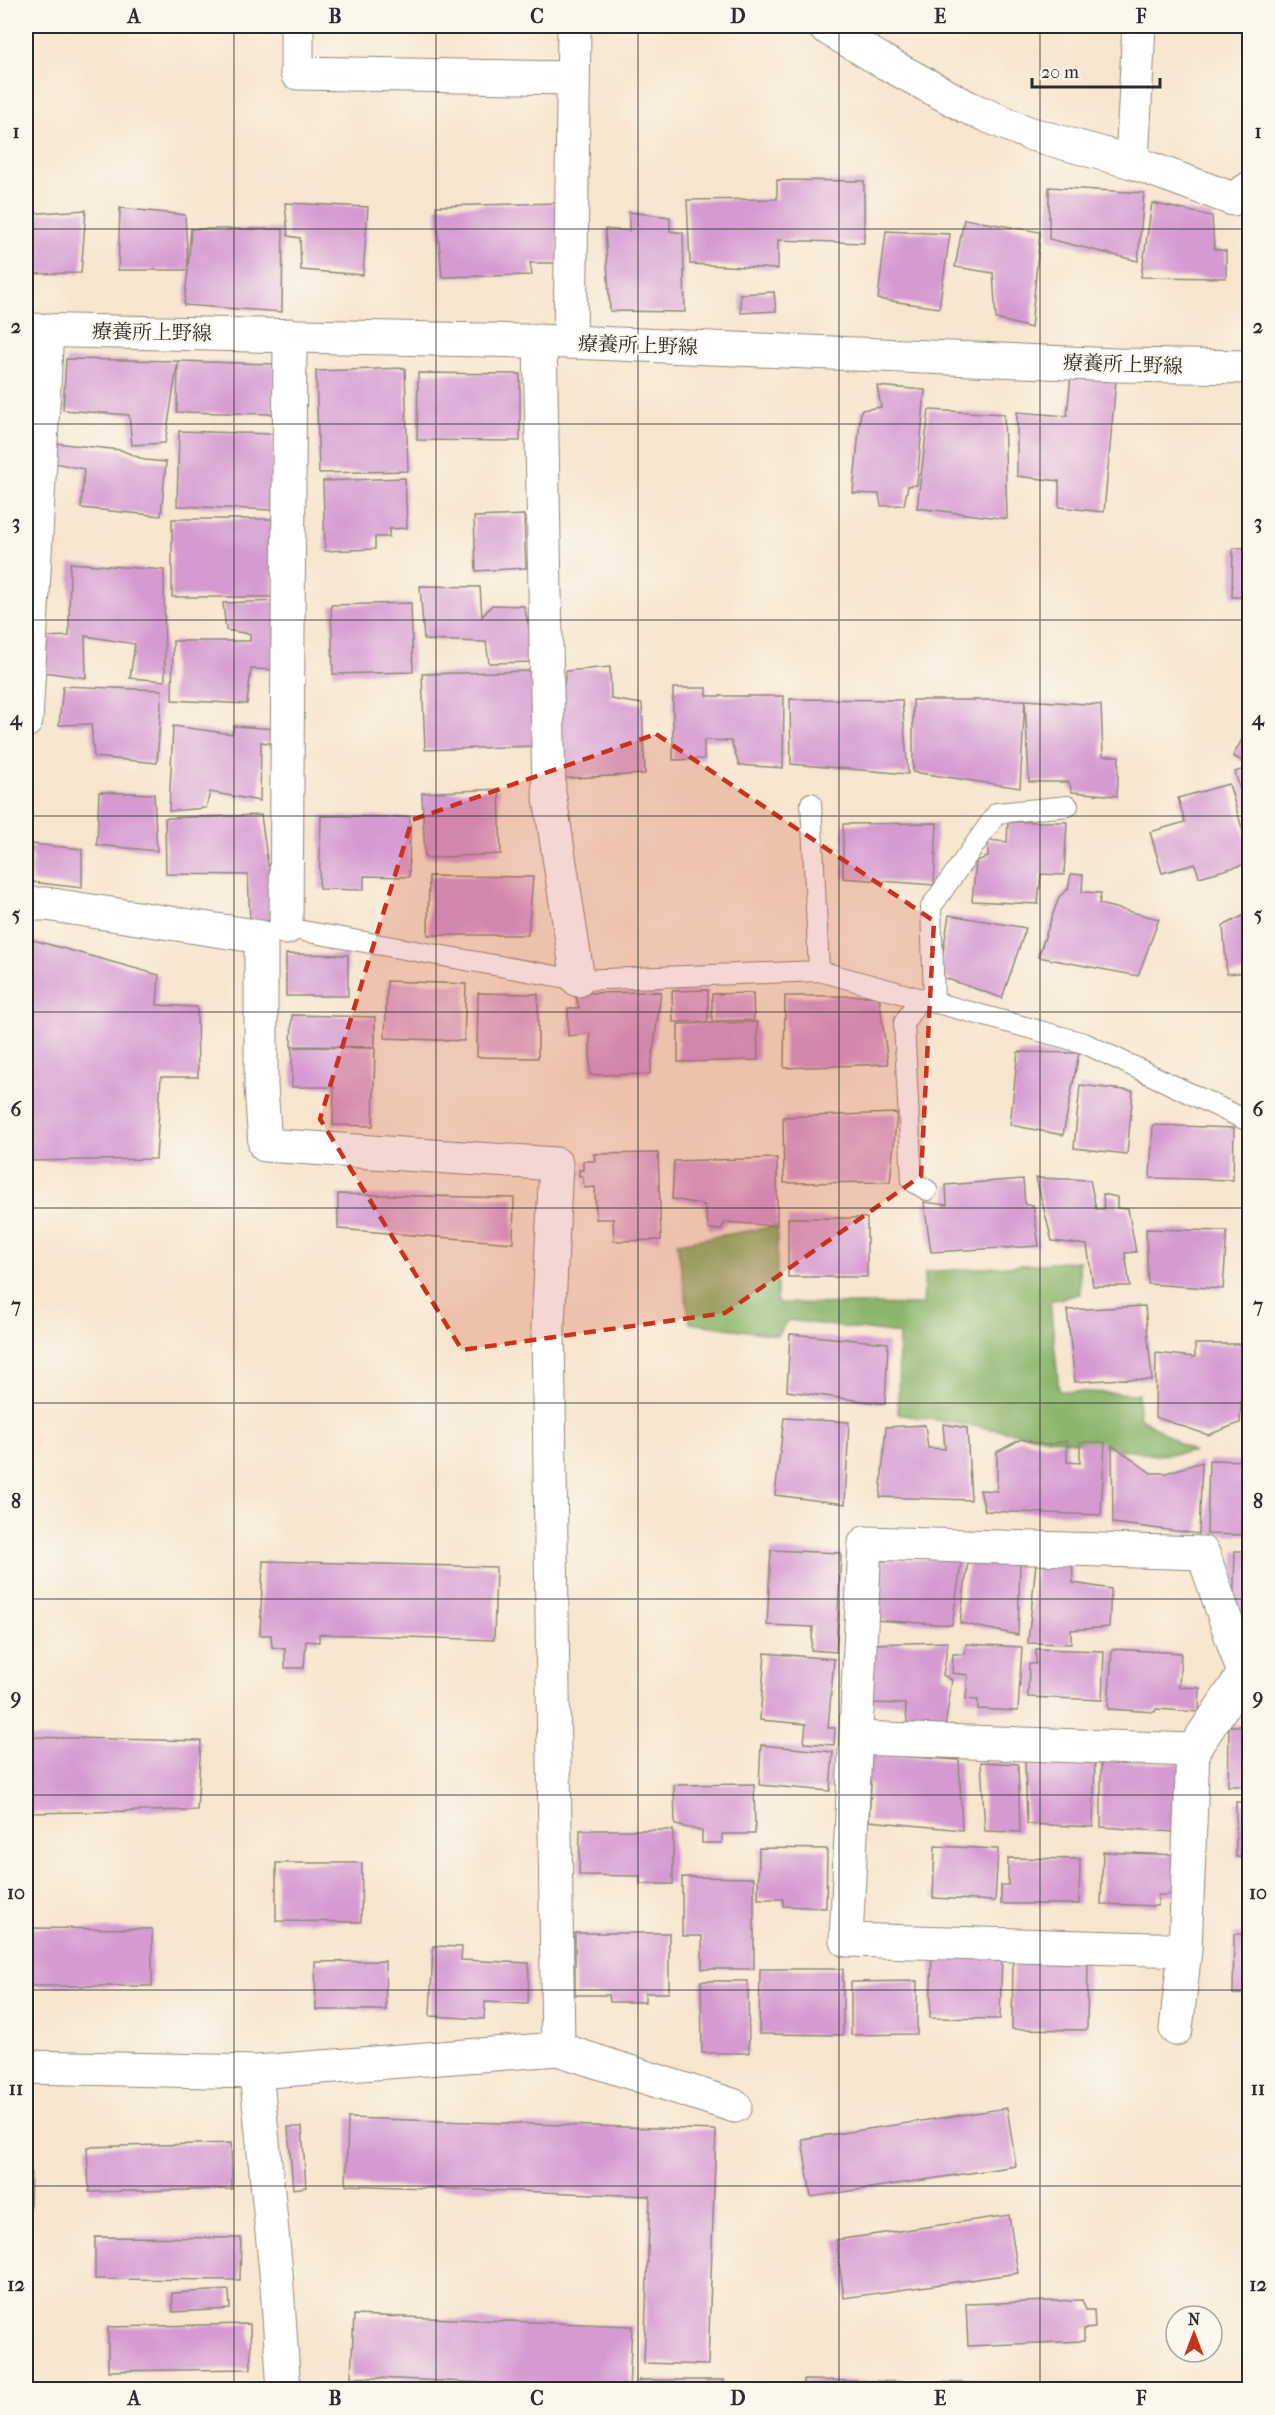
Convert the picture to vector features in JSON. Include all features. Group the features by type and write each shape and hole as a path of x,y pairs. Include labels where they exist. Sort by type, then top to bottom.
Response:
{"street":[{"path":"297,26 297,73 572,78"},
{"path":"574,26 555,341 549,792 578,980"},
{"path":"824,26 967,107 1028,133 1132,162 1233,199 1250,188"},
{"path":"1132,162 1139,26"},
{"path":"26,721 36,330"},
{"name":"療養所上野線","path":"36,330 555,341 1117,365 1250,367"},
{"path":"291,335 274,932 261,1086 266,1145 555,1164 548,1326 558,2049"},
{"path":"26,904 46,904 274,932"},
{"path":"1176,2029 1185,1950 1193,1750 1247,1674 1203,1553 866,1544 846,1940 1185,1950"},
{"path":"856,1738 1193,1750"},
{"path":"26,2067 256,2072 558,2049 735,2106"},
{"path":"256,2072 276,2272 284,2390"}],"lane":[{"path":"811,803 819,971"},
{"path":"927,1190 912,1181 904,1023 927,1001 932,907 997,813 1068,806"},
{"path":"274,932 578,980 819,971 1084,1043 1250,1122"}],"highlighted area":[{"path":"656,734 934,921 921,1176 725,1313 462,1350 320,1119 412,820"}],"green space":[{"path":"777,1226 777,1303 923,1305 925,1272 1079,1261 1080,1294 1050,1301 1059,1391 1138,1394 1139,1417 1193,1452 1156,1455 898,1414 899,1334 788,1320 777,1335 690,1323 677,1243"}],"building":[{"path":"777,180 864,181 864,243 778,240 778,269 690,264 687,200 777,199"},
{"path":"1049,187 1144,193 1138,261 1049,239"},
{"path":"285,203 368,207 363,275 301,270 300,238 288,236"},
{"path":"558,203 559,263 530,263 532,275 442,277 436,206"},
{"path":"1152,203 1212,216 1214,249 1226,251 1226,278 1141,277"},
{"path":"120,208 185,215 188,268 191,229 283,229 282,312 184,305 188,270 118,270"},
{"path":"86,210 81,273 26,274 26,214"},
{"path":"629,212 670,217 670,231 683,233 685,312 610,311 605,229 629,231"},
{"path":"964,219 1040,232 1031,328 996,319 993,273 955,267"},
{"path":"886,231 950,234 939,308 878,299"},
{"path":"774,292 776,311 741,313 740,294"},
{"path":"66,359 178,361 165,443 132,445 129,415 63,410"},
{"path":"178,361 275,364 273,414 177,412"},
{"path":"405,368 408,471 319,473 316,371"},
{"path":"418,373 520,374 520,441 417,440"},
{"path":"1071,375 1116,380 1104,512 1059,507 1059,481 1017,476 1017,412 1067,416"},
{"path":"877,386 925,390 917,485 908,486 904,505 881,506 879,494 853,493 861,410 881,407"},
{"path":"929,410 1004,414 1007,519 917,508"},
{"path":"179,431 274,434 272,510 177,506"},
{"path":"54,443 121,450 145,460 166,462 161,516 81,508 84,469 54,463"},
{"path":"405,478 407,528 389,529 389,537 375,537 375,549 325,551 323,481"},
{"path":"524,515 526,568 476,571 474,517"},
{"path":"172,519 274,519 273,597 172,597"},
{"path":"1233,548 1250,548 1250,597 1232,597"},
{"path":"70,563 164,570 165,681 130,678 135,644 85,636 86,678 44,672 44,637 69,636"},
{"path":"420,586 480,587 482,617 492,605 524,606 537,662 489,663 486,642 424,640"},
{"path":"279,601 276,670 251,669 247,704 172,700 173,641 250,641 250,634 226,630 223,603"},
{"path":"411,603 413,672 333,674 331,605"},
{"path":"610,667 611,699 642,704 645,774 557,779 561,703 566,671"},
{"path":"532,671 534,746 425,750 422,674"},
{"path":"63,686 162,690 157,763 94,757 91,724 59,725"},
{"path":"673,688 707,688 707,696 784,696 783,768 739,765 731,741 704,740 704,759 673,760"},
{"path":"790,699 902,700 908,774 791,764"},
{"path":"913,700 1025,700 1020,788 913,772"},
{"path":"1025,700 1101,705 1103,756 1119,756 1117,796 1072,792 1069,782 1029,782"},
{"path":"1250,725 1250,758 1247,764 1233,756"},
{"path":"173,726 232,734 234,726 276,729 279,745 261,742 260,801 210,792 206,808 169,811"},
{"path":"1250,767 1250,821 1249,821 1235,772"},
{"path":"1229,784 1250,855 1250,863 1199,877 1195,864 1162,873 1150,832 1185,822 1178,798"},
{"path":"499,789 501,854 425,858 422,793"},
{"path":"99,792 154,794 157,851 97,845"},
{"path":"261,815 268,866 279,868 280,922 250,920 248,875 166,874 165,818"},
{"path":"321,816 410,817 409,877 364,876 364,890 319,889"},
{"path":"1008,822 1067,822 1064,875 1041,874 1038,904 972,901 976,861 988,857 988,840 1007,842"},
{"path":"937,823 934,885 843,878 843,824"},
{"path":"32,844 82,849 82,888 32,882"},
{"path":"1071,874 1083,875 1082,892 1101,893 1099,904 1159,919 1138,976 1038,957 1059,897 1068,889"},
{"path":"429,876 533,877 528,935 428,935"},
{"path":"1250,912 1250,972 1227,974 1223,926"},
{"path":"949,915 1026,928 1002,998 939,976"},
{"path":"26,938 159,975 157,1005 197,1007 198,1077 161,1077 156,1159 26,1161"},
{"path":"286,954 348,955 348,996 286,996"},
{"path":"1247,974 1250,974 1250,1041 1247,1041"},
{"path":"387,981 466,984 464,1041 385,1038"},
{"path":"708,990 708,1021 673,1022 672,991"},
{"path":"661,992 650,1074 590,1075 590,1033 568,1036 568,1008 579,1008 575,993"},
{"path":"478,993 538,994 538,1058 477,1057"},
{"path":"753,993 754,1020 712,1021 712,994"},
{"path":"785,996 879,996 888,1064 784,1068"},
{"path":"292,1015 375,1017 375,1047 291,1046"},
{"path":"757,1022 758,1060 678,1062 678,1024"},
{"path":"292,1047 375,1048 373,1126 333,1125 334,1087 292,1087"},
{"path":"1018,1052 1079,1053 1063,1135 1010,1125"},
{"path":"1080,1085 1133,1091 1127,1154 1074,1148"},
{"path":"897,1113 890,1182 784,1183 783,1117"},
{"path":"1153,1125 1234,1128 1233,1180 1150,1178"},
{"path":"658,1153 661,1240 614,1241 613,1219 596,1219 595,1187 584,1188 583,1176 579,1176 579,1170 583,1170 583,1161 595,1161 594,1154"},
{"path":"777,1158 777,1226 726,1222 720,1230 709,1229 704,1205 672,1199 674,1161"},
{"path":"1036,1178 1090,1180 1096,1209 1104,1209 1103,1194 1117,1197 1117,1208 1128,1209 1136,1252 1125,1253 1130,1286 1093,1286 1087,1245 1052,1241"},
{"path":"1023,1179 1025,1205 1033,1205 1039,1246 931,1252 924,1202 947,1205 946,1185"},
{"path":"338,1194 514,1198 513,1243 338,1229"},
{"path":"788,1218 867,1218 867,1277 788,1277"},
{"path":"1146,1229 1227,1231 1223,1289 1148,1284"},
{"path":"1145,1306 1152,1380 1075,1382 1067,1310"},
{"path":"790,1334 888,1343 885,1404 787,1391"},
{"path":"1195,1344 1244,1344 1240,1423 1208,1435 1155,1417 1156,1353 1195,1357"},
{"path":"784,1418 849,1422 845,1504 775,1495"},
{"path":"943,1424 967,1428 971,1500 880,1497 886,1427 925,1425 928,1448 945,1449"},
{"path":"1021,1439 1045,1445 1067,1441 1067,1462 1080,1463 1080,1442 1105,1442 1101,1515 985,1511 980,1490 997,1491 997,1452"},
{"path":"1112,1445 1151,1473 1166,1473 1202,1462 1199,1534 1113,1523"},
{"path":"1209,1460 1250,1461 1250,1535 1207,1534"},
{"path":"771,1550 841,1553 836,1652 811,1650 813,1627 767,1625"},
{"path":"1235,1551 1250,1551 1250,1617 1233,1617"},
{"path":"962,1558 952,1625 873,1620 874,1561"},
{"path":"263,1561 496,1567 494,1640 319,1634 319,1642 306,1641 304,1668 285,1668 285,1649 272,1647 271,1635 260,1635"},
{"path":"1020,1561 1018,1635 960,1623 968,1562"},
{"path":"1072,1561 1073,1583 1111,1589 1109,1627 1071,1630 1071,1644 1028,1643 1036,1563"},
{"path":"948,1642 943,1675 952,1680 945,1728 908,1728 905,1704 871,1703 871,1644"},
{"path":"966,1644 1022,1647 1018,1711 978,1709 978,1700 966,1699 968,1675 952,1673 953,1654 965,1654"},
{"path":"1036,1649 1104,1651 1102,1700 1028,1697 1029,1664 1036,1664"},
{"path":"1112,1649 1181,1653 1179,1687 1200,1688 1199,1712 1108,1709"},
{"path":"765,1653 834,1659 828,1728 835,1728 834,1745 804,1743 806,1724 760,1720"},
{"path":"1229,1726 1250,1726 1250,1786 1228,1786"},
{"path":"26,1737 201,1741 197,1810 26,1813"},
{"path":"761,1745 833,1752 830,1791 759,1785"},
{"path":"865,1754 959,1760 962,1830 869,1821 871,1784 863,1783"},
{"path":"1025,1760 1095,1760 1093,1827 1027,1824"},
{"path":"1101,1761 1184,1764 1174,1832 1101,1827"},
{"path":"981,1762 1018,1764 1020,1832 985,1831"},
{"path":"754,1784 755,1834 722,1834 722,1843 702,1843 702,1831 675,1825 674,1785"},
{"path":"1236,1802 1250,1802 1250,1857 1236,1857"},
{"path":"580,1830 673,1830 673,1884 640,1884 640,1876 579,1875"},
{"path":"935,1846 998,1849 995,1901 933,1898"},
{"path":"759,1848 827,1849 826,1908 783,1906 783,1899 758,1899"},
{"path":"1103,1852 1179,1855 1177,1895 1158,1895 1158,1906 1101,1904"},
{"path":"1008,1858 1080,1859 1079,1904 1001,1904 1001,1885 1008,1885"},
{"path":"276,1863 362,1863 361,1922 276,1921"},
{"path":"682,1877 754,1878 754,1969 702,1969 702,1936 682,1936"},
{"path":"26,1928 152,1929 152,1986 26,1986"},
{"path":"575,1933 669,1933 669,1993 645,1993 645,2002 610,2002 609,1995 575,1995"},
{"path":"1234,1934 1250,1934 1250,1994 1233,1994"},
{"path":"433,1946 462,1947 461,1960 529,1963 528,2004 485,2002 484,2019 430,2016"},
{"path":"932,1952 1002,1954 1000,2019 930,2018"},
{"path":"1013,1959 1088,1960 1087,2030 1012,2029"},
{"path":"385,1961 386,2010 316,2010 315,1962"},
{"path":"760,1969 843,1969 843,2035 759,2034"},
{"path":"701,1981 748,1981 749,2053 702,2053"},
{"path":"917,1981 917,2034 851,2035 851,1982"},
{"path":"1007,2108 1016,2166 811,2197 802,2139"},
{"path":"348,2118 716,2130 708,2365 644,2363 650,2196 346,2185"},
{"path":"288,2127 302,2127 306,2187 293,2189"},
{"path":"231,2143 232,2189 89,2192 87,2147"},
{"path":"26,2168 31,2168 30,2209 26,2209"},
{"path":"1009,2215 1018,2273 844,2298 836,2240"},
{"path":"95,2237 241,2238 240,2280 95,2279"},
{"path":"229,2290 230,2309 173,2312 172,2293"},
{"path":"1082,2300 1086,2310 1094,2310 1095,2328 1084,2329 1084,2341 968,2346 966,2304"},
{"path":"354,2315 632,2326 629,2389 351,2377"},
{"path":"250,2324 251,2369 108,2371 108,2327"},
{"path":"639,2380 724,2380 724,2390 639,2390"},
{"path":"803,2380 1101,2385 1101,2390 803,2390"}]}
